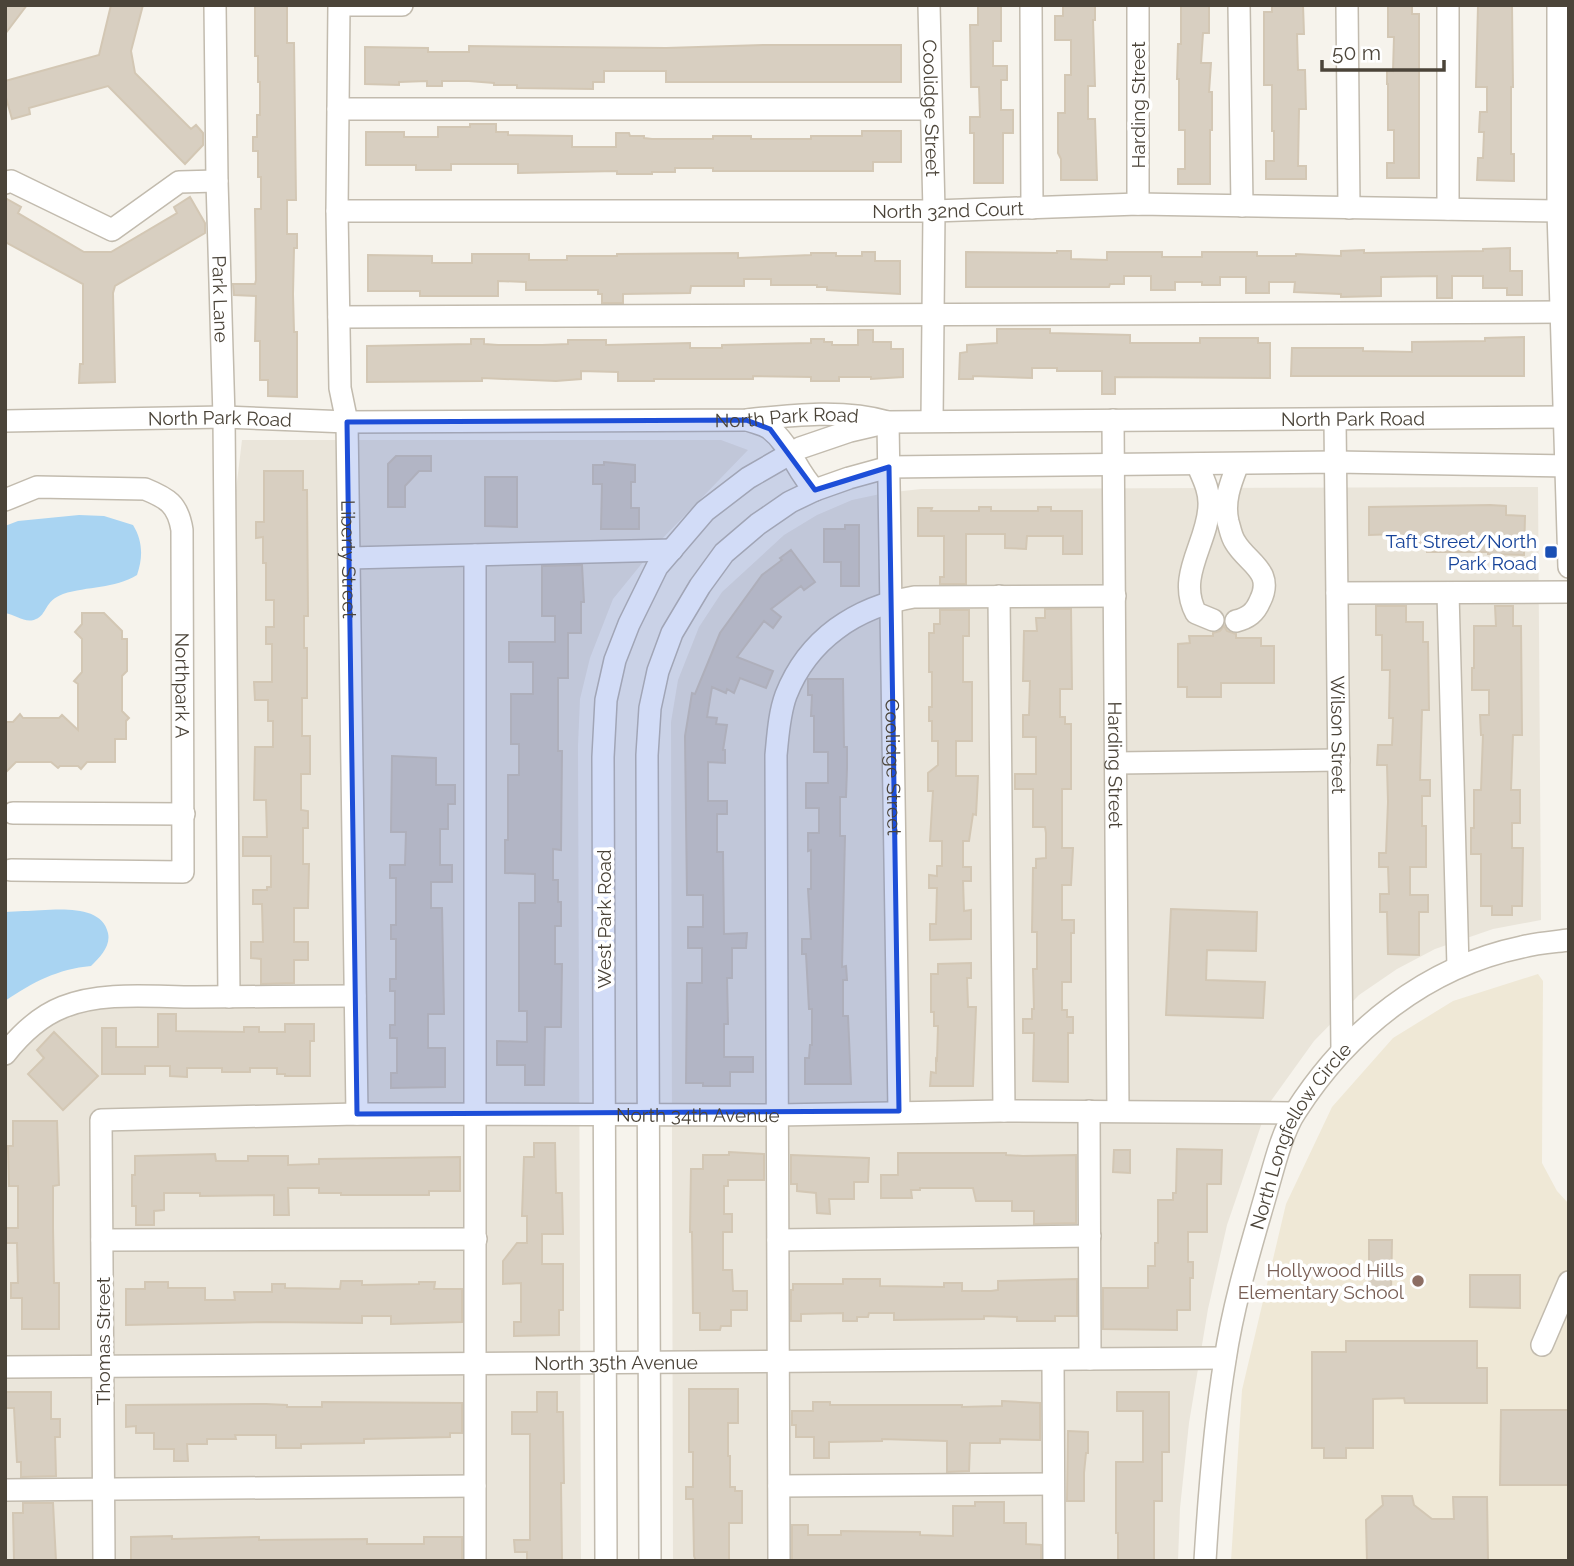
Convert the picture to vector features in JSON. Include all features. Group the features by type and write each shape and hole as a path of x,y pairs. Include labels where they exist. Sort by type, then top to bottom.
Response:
{"street":[{"name":"Park Lane","path":"215,5 224,417 229,996"},
{"path":"339,5 402,5"},
{"name":"Liberty Street","path":"339,5 337,211 340,388 347,422 357,1114"},
{"name":"Coolidge Street","path":"929,5 934,211 932,421"},
{"path":"1031,5 1032,208"},
{"name":"Harding Street","path":"1138,5 1138,204"},
{"path":"1239,5 1242,206"},
{"path":"1347,5 1349,208"},
{"path":"1448,5 1448,209"},
{"path":"1558,5 1558,211 1567,416 1569,567"},
{"path":"338,109 931,109"},
{"path":"5,183 11,181 112,230 179,182 217,181"},
{"name":"North 32nd Court","path":"337,211 934,211 1138,204 1558,211"},
{"path":"339,317 1562,312"},
{"name":"North Park Road","path":"5,421 224,417 347,422 746,420 786,415 865,415 888,422 1567,416"},
{"path":"746,420 770,429 806,481 816,489"},
{"name":"Harding Street","path":"1113,420 1118,1111"},
{"name":"Wilson Street","path":"1335,420 1342,1049"},
{"name":"Coolidge Street","path":"888,422 900,1111"},
{"name":"West Park Road","path":"606,1561 603,757 606,700 615,660 657,567 705,511 748,478 800,447 888,422"},
{"path":"650,1561 647,755 650,708 658,671 672,633 699,586 724,553 758,524 790,502 816,489 889,467 1336,462 1568,466"},
{"path":"1197,464 1208,491 1209,509 1190,575 1189,594 1196,613 1213,620"},
{"path":"1236,621 1255,611 1265,590 1264,577 1235,542 1227,517 1227,502 1238,464"},
{"name":"Northpark A","path":"5,499 37,487 145,489 173,505 180,514 182,530 183,872 10,870"},
{"path":"349,558 672,550"},
{"path":"475,555 475,1561"},
{"path":"1337,593 1569,592"},
{"path":"1448,593 1458,967"},
{"path":"999,596 1003,1111"},
{"path":"779,1561 776,754 786,695 799,670 818,645 833,631 852,616 891,600 914,597 1115,596"},
{"path":"1116,763 1339,760"},
{"path":"13,813 184,814"},
{"name":"North Longfellow Circle","path":"1205,1561 1209,1482 1225,1358 1249,1251 1275,1163 1294,1113 1342,1049 1413,990 1458,967 1520,947 1569,940"},
{"path":"5,1054 18,1038 40,1020 61,1008 82,1001 148,997 355,996"},
{"name":"North 34th Avenue","path":"101,1121 357,1114 778,1115 900,1111 1294,1113"},
{"path":"1089,1111 1090,1359"},
{"name":"Thomas Street","path":"101,1121 104,1561"},
{"path":"778,1240 1090,1236"},
{"path":"102,1240 475,1239"},
{"path":"1542,1345 1569,1282"},
{"name":"North 35th Avenue","path":"5,1367 1225,1358"},
{"path":"1053,1360 1054,1561"},
{"path":"779,1486 1053,1485"},
{"path":"5,1490 475,1486"}],"highlighted area":[{"path":"746,420 770,429 815,490 889,467 899,1111 357,1114 347,422"}],"shaded area":[{"path":"242,440 721,440 748,450 661,540 613,599 590,658 580,699 581,1561 5,1561 5,1052 69,999 239,991 228,557"},
{"path":"1538,487 1541,920 1493,929 1435,949 1397,969 1359,995 1314,1041 1268,1105 1227,1225 1208,1309 1189,1423 1180,1508 1178,1561 673,1561 671,722 678,680 699,627 722,592 784,535 817,515 852,500 885,493 921,489"},
{"name":"Hollywood Hills Elementary School","path":"1538,974 1543,981 1542,1163 1557,1191 1569,1204 1569,1561 1231,1561 1242,1390 1286,1204 1332,1107 1393,1038 1453,1001"}],"water":[{"path":"79,515 104,516 133,525 141,550 137,575 119,583 63,594 52,600 40,617 32,620 5,613 5,526 18,521"},
{"path":"5,912 85,912 95,916 103,923 108,933 106,947 91,966 46,978 5,1001"}],"building":[{"path":"5,5 27,5 5,34"},
{"path":"111,5 143,5 131,51 135,73 191,129 196,125 203,133 203,145 185,164 108,86 29,108 30,114 12,119 5,94 5,81 99,55"},
{"path":"255,5 287,5 287,43 294,43 296,200 287,200 287,234 297,234 293,294 294,332 297,332 297,397 268,396 268,380 260,380 260,341 255,341 256,296 234,295 233,284 255,284 256,280 255,209 261,209 261,177 258,177 258,151 253,151 253,137 257,137 257,115 260,115 258,56 255,56"},
{"path":"978,5 1001,5 1001,41 993,41 993,66 1007,66 1007,80 1001,80 1001,110 1013,110 1013,133 1003,133 1003,183 974,183 974,133 970,133 970,117 980,117 979,87 971,87 970,25 978,25"},
{"path":"1063,5 1095,5 1095,86 1088,86 1088,119 1095,119 1097,180 1061,180 1058,113 1065,113 1065,75 1071,75 1071,40 1055,40 1055,16 1063,16"},
{"path":"1181,5 1209,5 1209,33 1203,33 1201,63 1211,63 1210,184 1178,184 1178,169 1185,169 1185,130 1179,130 1177,79 1178,44 1181,44"},
{"path":"1272,5 1303,5 1304,34 1297,34 1298,70 1305,70 1306,109 1299,109 1298,166 1306,166 1306,179 1266,179 1266,161 1274,161 1274,131 1272,85 1264,85 1264,12 1272,12"},
{"path":"1388,5 1412,5 1412,14 1419,14 1419,178 1387,178 1387,163 1394,163 1394,130 1388,130 1387,70 1393,71 1394,37 1388,37"},
{"path":"1478,6 1512,6 1511,154 1514,154 1514,181 1477,180 1478,158 1483,158 1484,132 1479,132 1480,112 1487,112 1487,87 1476,87"},
{"path":"901,45 901,82 666,82 666,71 604,71 604,82 593,82 593,89 517,88 517,85 469,81 442,81 442,86 427,86 427,81 399,82 399,85 365,84 365,47 469,52 469,46 666,48"},
{"path":"470,124 496,124 496,132 508,132 508,135 572,136 572,147 616,147 616,133 629,133 630,136 652,139 751,136 751,139 811,139 811,136 862,136 862,131 901,131 901,162 873,162 873,171 713,171 713,168 675,168 675,172 652,174 617,174 617,171 518,173 518,164 451,164 451,170 416,170 416,165 366,165 366,132 404,132 404,137 438,137 438,127 470,127"},
{"path":"190,197 205,223 205,233 115,286 115,382 79,383 80,364 83,364 83,284 5,242 5,198 21,207 18,213 84,252 111,252 177,213 174,207"},
{"path":"1510,248 1510,271 1522,271 1522,295 1507,295 1507,288 1483,288 1483,276 1452,276 1452,298 1437,298 1437,276 1381,277 1381,296 1341,297 1341,294 1294,292 1295,282 1269,282 1269,293 1246,293 1246,277 1220,277 1220,285 1175,282 1175,290 1151,290 1151,276 1124,276 1124,284 1110,284 1109,287 966,287 966,252 1071,251 1071,259 1107,260 1107,252 1162,252 1162,257 1202,257 1202,252 1257,252 1257,256 1341,256 1341,251 1483,251"},
{"path":"862,252 875,252 875,261 900,261 900,294 827,290 827,287 817,285 771,285 771,279 744,279 744,286 691,286 690,293 623,294 623,303 602,303 602,294 598,294 598,290 526,290 526,282 498,281 498,296 420,296 420,291 368,291 368,255 432,256 432,263 472,263 472,254 529,254 529,260 567,260 567,256 617,254 738,253 738,258 811,253 862,256"},
{"path":"997,329 1050,329 1050,333 1130,335 1130,343 1200,343 1200,338 1258,338 1258,343 1270,343 1270,378 1115,377 1115,394 1102,394 1102,371 1032,368 1032,378 973,376 973,379 959,379 960,353 967,352 967,345 997,343"},
{"path":"858,330 873,330 873,342 891,342 891,349 903,349 903,377 839,377 839,381 811,381 811,377 753,376 753,379 618,381 618,372 581,371 581,379 556,381 482,378 482,381 367,382 367,346 471,344 471,339 484,339 484,344 498,345 568,344 568,340 606,340 606,345 690,343 690,348 811,343 811,339 824,339 824,342 832,342 832,345 858,345"},
{"path":"1524,337 1524,376 1291,376 1292,348 1363,348 1363,351 1412,352 1412,342 1485,341 1485,338"},
{"path":"396,456 431,456 431,471 419,471 405,486 405,507 388,507 388,464"},
{"path":"604,462 635,465 635,482 631,482 631,508 639,508 639,529 601,529 602,484 593,484 593,465 604,465"},
{"path":"264,471 303,471 303,490 307,490 308,616 304,616 304,648 307,648 307,698 302,698 302,736 310,736 310,774 301,774 301,810 308,811 308,828 303,828 303,864 309,864 308,908 294,908 294,942 308,942 308,960 294,960 294,983 261,984 261,959 251,958 251,942 263,942 262,904 253,904 253,890 267,890 267,887 271,887 271,856 243,856 243,837 267,837 266,800 254,800 255,747 273,747 273,721 268,721 268,700 255,700 254,682 272,682 272,644 266,644 266,627 274,627 274,600 266,600 263,537 256,538 256,522 264,522"},
{"path":"485,477 517,477 517,527 485,526"},
{"path":"1506,506 1506,515 1525,516 1524,555 1427,552 1427,548 1396,548 1396,534 1369,535 1369,507"},
{"path":"979,507 991,507 991,511 1038,511 1038,507 1051,507 1051,511 1082,511 1082,554 1063,554 1063,536 1027,536 1026,549 1005,548 1005,534 966,534 966,584 940,584 940,577 944,577 944,536 918,536 918,508 932,508 931,511 979,511"},
{"path":"845,525 859,525 859,586 841,586 841,562 824,562 824,529 845,529"},
{"path":"791,550 815,582 804,590 801,586 771,609 781,617 773,628 764,621 737,657 773,671 766,688 740,678 734,693 727,689 726,693 712,687 707,717 717,718 716,724 727,725 723,750 725,763 708,762 708,801 727,801 727,814 717,814 717,852 723,852 724,934 747,933 746,948 732,948 732,978 727,978 728,1024 724,1024 724,1057 753,1057 753,1072 730,1072 730,1086 686,1083 687,983 702,983 702,948 688,948 688,927 703,927 703,895 687,895 685,736 692,693 695,694 720,633 762,575"},
{"path":"582,565 584,602 581,602 581,633 568,633 568,678 558,678 558,751 562,751 561,850 553,849 553,880 558,880 558,902 561,902 561,926 555,926 555,964 562,964 561,1027 545,1027 544,1085 525,1085 525,1065 497,1065 497,1041 527,1042 527,1011 519,1011 519,903 535,903 535,874 505,873 508,775 519,775 519,744 511,744 511,694 533,694 533,662 509,662 509,642 555,642 555,616 542,616 542,566"},
{"path":"1376,606 1406,606 1406,622 1423,622 1423,642 1428,642 1429,710 1422,710 1420,780 1430,780 1430,796 1422,796 1422,826 1426,826 1426,867 1410,867 1410,895 1428,895 1428,912 1419,912 1419,955 1388,954 1387,912 1380,912 1380,894 1389,894 1388,867 1379,867 1379,853 1386,853 1388,802 1387,765 1377,765 1378,745 1392,745 1393,718 1389,718 1390,670 1382,670 1382,635 1376,635"},
{"path":"1495,606 1513,606 1513,626 1521,626 1522,735 1513,735 1511,790 1520,790 1520,823 1512,823 1512,848 1523,848 1522,906 1512,906 1512,915 1492,915 1492,906 1481,906 1481,854 1471,854 1474,790 1481,790 1483,735 1480,715 1489,715 1489,690 1472,690 1474,626 1496,626"},
{"path":"1045,609 1071,609 1072,689 1060,689 1060,717 1065,717 1065,724 1071,724 1071,789 1062,789 1062,848 1073,848 1071,885 1062,885 1062,920 1074,920 1074,933 1071,933 1071,982 1062,982 1062,1010 1067,1010 1067,1017 1073,1017 1073,1033 1068,1033 1068,1082 1033,1081 1034,1033 1023,1033 1023,1019 1032,1019 1033,969 1037,969 1037,932 1032,932 1033,868 1036,868 1036,859 1046,858 1046,833 1045,827 1033,827 1033,789 1015,789 1015,774 1036,774 1036,737 1023,737 1023,715 1029,715 1030,681 1023,681 1024,631 1037,631 1036,618 1045,618"},
{"path":"940,610 969,610 969,636 963,636 963,682 972,682 972,741 956,741 956,776 978,776 976,815 973,814 969,841 963,841 963,867 971,867 971,881 963,881 964,911 971,910 971,939 930,940 930,924 936,924 937,888 929,888 929,875 937,876 937,866 942,866 942,841 930,841 933,791 928,791 928,773 938,765 938,741 932,741 932,721 929,721 929,707 932,707 932,672 929,672 929,633 934,633 934,624 940,624"},
{"path":"82,613 104,613 122,631 122,639 127,639 127,671 122,676 122,711 129,718 126,721 126,739 115,739 115,762 87,762 81,769 78,766 58,768 51,762 16,762 5,773 5,722 13,722 20,714 23,718 59,718 62,715 78,730 78,684 74,681 82,672 82,639 75,632 82,624"},
{"path":"1224,626 1227,631 1236,634 1236,638 1261,638 1261,646 1274,646 1274,683 1221,683 1221,697 1187,697 1187,687 1178,687 1178,644 1190,643 1189,636 1213,636 1213,633"},
{"path":"808,679 843,679 847,768 846,797 840,797 840,836 845,836 842,967 846,966 847,980 843,980 843,1016 848,1016 851,1084 805,1084 805,1058 809,1058 812,1045 812,1009 809,1009 806,954 802,954 802,939 811,939 808,889 811,889 811,850 808,851 808,833 819,833 819,808 806,808 806,783 828,783 828,752 814,752 814,716 811,716 812,695 808,695"},
{"path":"392,756 436,758 436,785 455,785 455,804 448,804 448,829 440,829 440,865 452,865 452,882 431,882 431,908 442,908 444,1014 428,1014 428,1048 445,1048 445,1087 391,1088 391,1073 397,1073 397,1038 390,1038 390,1025 395,1025 395,991 390,991 390,979 396,979 396,939 391,939 391,925 396,925 396,878 390,878 390,865 405,865 406,832 391,832"},
{"path":"1171,909 1257,912 1256,951 1207,950 1206,980 1265,982 1263,1018 1166,1015"},
{"path":"971,963 971,978 967,978 968,1007 976,1007 973,1086 930,1086 931,1072 936,1073 938,1026 934,1026 934,1012 931,1012 931,974 938,974 938,964"},
{"path":"158,1014 176,1014 176,1031 244,1032 244,1027 259,1027 259,1032 285,1032 285,1024 314,1024 314,1041 310,1041 310,1076 285,1076 277,1074 277,1068 222,1072 222,1068 187,1068 187,1077 170,1076 170,1066 145,1066 145,1074 102,1074 102,1028 116,1028 116,1047 158,1047"},
{"path":"54,1032 98,1076 63,1110 28,1074 44,1058 37,1050"},
{"path":"13,1121 57,1121 59,1185 53,1186 53,1228 54,1283 59,1283 59,1329 22,1329 22,1298 11,1298 11,1283 18,1283 17,1243 5,1243 5,1228 18,1228 18,1186 9,1186 8,1146 13,1146"},
{"path":"534,1143 555,1143 556,1193 562,1193 563,1234 542,1234 542,1264 563,1264 563,1310 559,1310 559,1335 514,1336 514,1322 521,1322 521,1283 503,1284 503,1261 517,1243 527,1243 527,1216 522,1216 524,1157 534,1157"},
{"path":"1177,1149 1222,1150 1221,1184 1207,1184 1207,1232 1188,1232 1188,1262 1193,1262 1190,1310 1177,1310 1177,1330 1103,1329 1103,1288 1148,1288 1148,1266 1155,1266 1155,1243 1158,1243 1158,1200 1173,1200 1173,1193 1176,1193"},
{"path":"1114,1150 1130,1150 1130,1173 1113,1172"},
{"path":"729,1152 764,1154 764,1180 728,1180 728,1186 724,1186 724,1214 732,1214 732,1232 723,1232 723,1270 732,1270 733,1291 747,1291 747,1310 731,1310 731,1326 721,1326 720,1330 700,1330 700,1313 693,1313 691,1169 703,1169 703,1155 729,1155"},
{"path":"898,1153 1076,1155 1076,1223 1034,1224 1034,1211 1012,1211 1012,1201 976,1201 973,1188 920,1188 911,1190 912,1198 881,1198 881,1175 898,1175"},
{"path":"215,1154 216,1161 248,1161 248,1156 288,1156 288,1165 319,1164 319,1159 460,1157 460,1191 429,1191 429,1195 341,1195 319,1193 319,1188 288,1188 289,1215 274,1215 274,1195 200,1196 200,1193 164,1193 164,1210 154,1211 154,1225 136,1225 136,1206 132,1206 135,1156"},
{"path":"791,1155 869,1158 868,1182 854,1182 854,1199 829,1199 830,1214 817,1213 816,1193 797,1191 797,1184 791,1184"},
{"path":"1369,1240 1392,1240 1391,1293 1369,1293"},
{"path":"1470,1275 1520,1275 1520,1308 1470,1307"},
{"path":"843,1279 880,1279 880,1286 944,1287 944,1283 962,1283 962,1291 991,1291 998,1290 998,1281 1077,1279 1077,1316 1055,1316 1055,1321 1017,1321 1017,1317 984,1316 984,1319 894,1320 894,1313 869,1313 868,1317 857,1317 857,1321 843,1321 843,1313 801,1314 801,1321 791,1321 793,1284 843,1284"},
{"path":"341,1281 362,1281 362,1285 435,1282 434,1289 462,1289 462,1322 391,1324 391,1316 362,1316 362,1323 126,1325 126,1289 145,1289 145,1282 168,1282 168,1288 205,1288 205,1300 235,1300 234,1292 272,1292 272,1284 285,1284 285,1288 340,1289"},
{"path":"1346,1341 1477,1341 1477,1368 1487,1368 1487,1403 1405,1403 1404,1398 1373,1399 1373,1448 1346,1448 1346,1458 1324,1458 1324,1448 1312,1448 1312,1352 1346,1352"},
{"path":"689,1389 738,1389 738,1423 728,1423 728,1456 730,1487 735,1487 735,1491 742,1491 742,1523 729,1523 729,1561 696,1561 694,1556 693,1499 686,1499 686,1487 693,1487 693,1452 689,1452"},
{"path":"5,1392 51,1392 51,1419 60,1419 60,1437 55,1437 56,1476 21,1477 21,1462 17,1462 14,1408 5,1408"},
{"path":"537,1392 557,1392 557,1412 563,1412 562,1561 527,1561 527,1552 515,1552 514,1540 530,1540 530,1434 512,1434 512,1412 537,1412"},
{"path":"1117,1392 1169,1392 1169,1452 1162,1452 1162,1501 1154,1501 1154,1561 1118,1561 1116,1462 1143,1462 1143,1411 1117,1411"},
{"path":"1002,1401 1040,1403 1040,1440 1000,1439 1000,1443 970,1443 969,1471 947,1472 947,1441 882,1439 829,1442 829,1458 814,1458 814,1437 796,1437 796,1425 792,1425 792,1411 813,1411 813,1402 830,1402 830,1405 962,1407 1002,1406"},
{"path":"322,1402 462,1403 462,1433 450,1433 450,1437 364,1439 364,1443 301,1444 301,1448 276,1448 276,1435 235,1435 236,1439 207,1439 207,1444 187,1444 188,1461 174,1461 174,1449 154,1449 154,1433 136,1433 136,1426 126,1427 126,1405 266,1404 322,1407"},
{"path":"1501,1410 1569,1410 1569,1485 1500,1485"},
{"path":"1068,1431 1088,1432 1084,1501 1067,1501"},
{"path":"1382,1496 1412,1496 1414,1505 1432,1519 1454,1519 1453,1497 1487,1497 1488,1561 1367,1561 1366,1520 1383,1505"},
{"path":"975,1502 1004,1502 1004,1523 1026,1523 1026,1544 1041,1545 1041,1561 792,1561 792,1525 808,1525 808,1535 841,1535 841,1531 920,1532 920,1535 953,1536 953,1506 975,1506"},
{"path":"23,1503 53,1503 56,1561 14,1561 13,1513 23,1513"},
{"path":"172,1536 172,1539 367,1539 367,1544 424,1544 424,1537 462,1537 462,1561 131,1561 131,1537"}],"place":[{"name":"Taft Street/North Park Road","path":"1551,552"},
{"name":"Hollywood Hills Elementary School","path":"1418,1281"}]}
